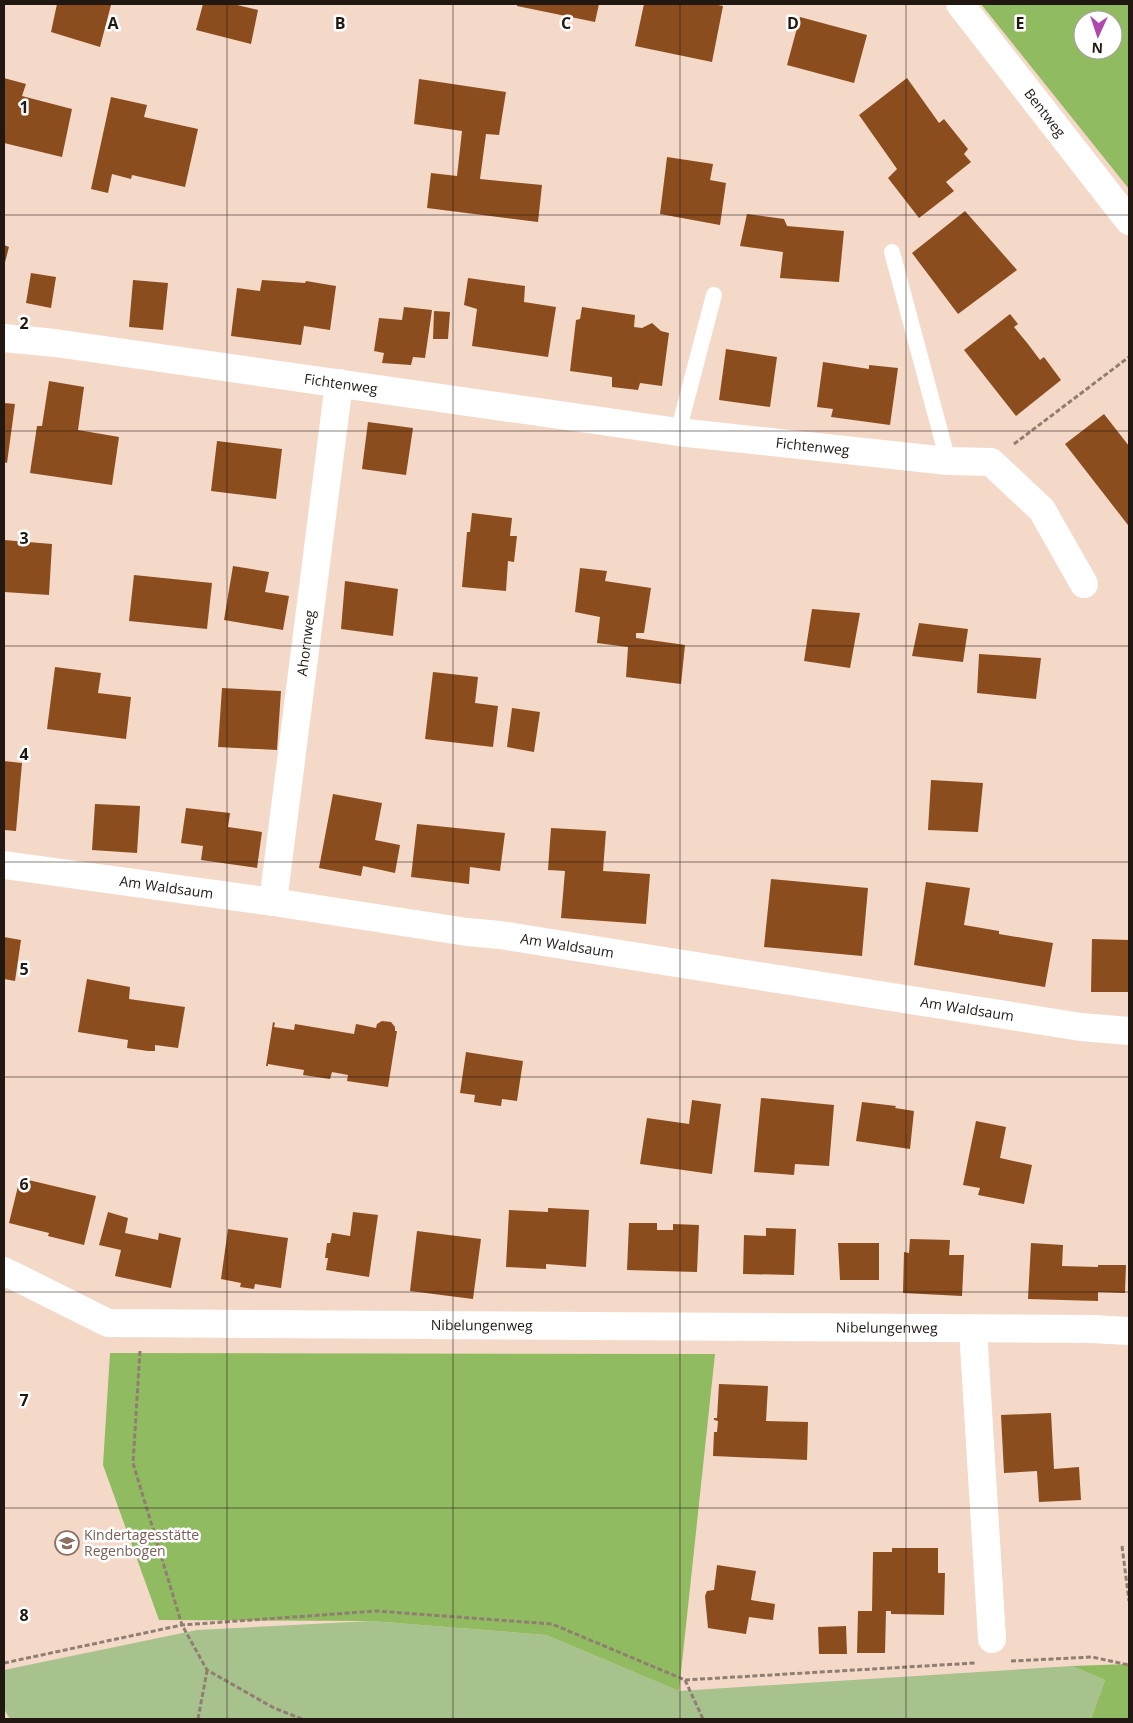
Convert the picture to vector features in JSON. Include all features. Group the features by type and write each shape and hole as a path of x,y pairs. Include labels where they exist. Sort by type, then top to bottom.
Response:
{"street":[{"name":"Bentweg","path":"960,4 1129,221"},
{"name":"Fichtenweg","path":"4,338 55,343 678,432 948,460 990,462"},
{"name":"Ahornweg","path":"273,902 339,383"},
{"path":"990,462 1042,510 1084,584"},
{"name":"Am Waldsaum","path":"4,865 520,938 1081,1027 1129,1031"},
{"name":"Nibelungenweg","path":"4,1270 108,1323 1092,1329 1129,1331"},
{"path":"973,1329 992,1655"}],"lane":[{"path":"892,252 948,460"},
{"path":"678,432 714,295"}],"path":[{"path":"990,462 1129,357"},
{"path":"142,1323 133,1463 182,1625 207,1670 274,1708 302,1719"},
{"path":"1122,1546 1129,1600"},
{"path":"4,1662 182,1625 376,1611 552,1624 685,1680 992,1655 1092,1657 1129,1665"},
{"path":"198,1719 207,1670"},
{"path":"685,1680 703,1719"}],"green space":[{"path":"981,4 1129,4 1129,189"},
{"path":"110,1353 715,1354 679,1691 546,1635 371,1621 159,1620 103,1465"},
{"path":"371,1621 546,1635 679,1691 1072,1666 1105,1680 1091,1719 10,1719 4,1709 4,1670 197,1630"},
{"path":"1129,1664 1129,1719 1091,1719 1105,1680 1072,1666"}],"building":[{"path":"57,4 111,5 100,47 51,32"},
{"path":"203,4 233,4 258,10 251,44 196,30"},
{"path":"517,4 599,4 595,22 517,6"},
{"path":"644,4 713,4 723,6 712,62 635,46"},
{"path":"800,17 867,35 854,83 787,65"},
{"path":"4,78 26,84 22,96 72,109 62,157 4,143"},
{"path":"907,78 939,123 944,119 968,149 964,154 971,162 946,182 954,191 919,218 888,178 897,169 859,115"},
{"path":"419,79 506,92 499,135 486,134 480,179 542,185 538,222 427,208 431,173 457,176 462,131 414,124"},
{"path":"111,97 147,105 144,117 198,129 185,187 132,175 131,179 112,174 108,193 91,189"},
{"path":"667,157 713,164 710,180 726,183 720,225 660,214"},
{"path":"965,211 1017,270 958,314 912,253"},
{"path":"747,214 784,219 787,226 844,231 839,282 780,278 783,252 740,246"},
{"path":"4,245 9,247 4,266"},
{"path":"31,273 56,277 51,308 26,303"},
{"path":"468,278 525,286 524,302 556,307 548,357 472,346 477,309 464,305"},
{"path":"133,280 168,283 163,330 129,327"},
{"path":"262,280 305,283 306,281 336,286 330,330 304,326 301,345 231,336 237,288 260,291"},
{"path":"404,307 432,310 425,358 413,357 411,365 382,363 384,353 374,351 379,318 402,320"},
{"path":"582,307 635,315 634,327 642,328 652,323 661,331 669,333 662,386 640,383 638,390 612,387 612,377 570,371 576,320 580,319"},
{"path":"434,311 450,312 448,339 433,339"},
{"path":"1010,314 1018,324 1014,327 1040,360 1044,357 1061,380 1016,416 964,350"},
{"path":"726,349 777,357 770,407 719,400"},
{"path":"823,362 869,369 869,365 898,368 890,425 831,417 833,409 817,407"},
{"path":"49,381 84,387 78,430 119,437 112,485 30,473 37,426 42,426"},
{"path":"4,403 15,404 7,463 4,462"},
{"path":"1104,414 1129,446 1128,525 1065,444"},
{"path":"368,422 413,428 406,475 362,469"},
{"path":"217,441 282,449 276,499 211,491"},
{"path":"472,513 512,518 510,536 517,536 514,562 508,561 506,591 462,587 467,532 470,532"},
{"path":"4,540 52,544 49,595 4,592"},
{"path":"233,566 269,572 265,592 289,596 283,630 224,620"},
{"path":"580,568 607,571 605,581 651,588 644,633 636,633 636,638 685,645 681,684 626,677 628,647 597,643 600,617 575,612"},
{"path":"134,575 212,583 207,629 129,621"},
{"path":"345,581 398,589 393,636 341,629"},
{"path":"812,609 860,613 850,668 804,661"},
{"path":"919,623 968,629 963,662 912,656"},
{"path":"979,654 1041,658 1036,699 977,693"},
{"path":"55,667 101,673 98,693 131,697 126,739 47,729"},
{"path":"433,672 478,677 475,703 498,706 493,747 425,739"},
{"path":"222,688 281,691 277,750 218,747"},
{"path":"512,708 540,712 534,752 507,747"},
{"path":"4,761 22,763 16,831 4,830"},
{"path":"931,780 983,783 978,832 928,830"},
{"path":"333,794 382,803 375,840 400,845 395,873 363,866 361,876 319,868"},
{"path":"95,804 140,806 137,853 92,850"},
{"path":"186,808 230,813 228,827 262,832 257,868 201,860 203,846 181,843"},
{"path":"417,824 505,833 500,871 470,867 469,884 411,877"},
{"path":"551,828 606,831 603,871 650,874 646,924 561,918 565,871 548,870"},
{"path":"771,879 868,888 862,956 764,947"},
{"path":"926,882 970,888 964,925 999,931 999,934 1053,943 1045,987 914,965"},
{"path":"4,937 21,940 15,981 4,979"},
{"path":"1092,939 1129,940 1129,992 1091,992"},
{"path":"87,979 130,987 129,999 185,1007 178,1048 155,1045 155,1051 148,1051 127,1048 128,1040 78,1032"},
{"path":"382,1021 391,1022 395,1027 395,1031 397,1031 388,1087 347,1081 348,1075 332,1072 330,1079 303,1075 304,1070 268,1064 266,1066 273,1022 275,1023 274,1027 294,1030 295,1024 354,1034 356,1024 376,1028 377,1024"},
{"path":"466,1052 523,1061 517,1101 502,1099 501,1106 474,1102 475,1095 460,1093"},
{"path":"761,1098 834,1105 829,1166 795,1164 794,1175 754,1172"},
{"path":"692,1100 721,1104 712,1174 640,1164 647,1118 689,1124"},
{"path":"862,1102 896,1106 895,1108 914,1111 910,1149 856,1141"},
{"path":"976,1121 1006,1127 1000,1158 1032,1165 1024,1204 978,1195 980,1188 963,1185"},
{"path":"20,1178 96,1196 84,1245 48,1236 49,1233 9,1223"},
{"path":"548,1208 589,1210 586,1267 546,1264 546,1269 506,1267 509,1210 548,1212"},
{"path":"108,1212 128,1218 125,1233 158,1240 159,1233 181,1238 171,1288 115,1276 121,1250 99,1245"},
{"path":"353,1212 378,1215 369,1277 326,1270 328,1258 325,1258 327,1243 330,1243 332,1233 350,1236"},
{"path":"629,1223 657,1223 657,1230 673,1230 673,1224 699,1225 697,1272 627,1270"},
{"path":"766,1228 796,1229 794,1275 743,1274 744,1235 766,1236"},
{"path":"228,1229 288,1238 281,1288 255,1284 254,1289 240,1287 241,1283 221,1279"},
{"path":"417,1231 481,1239 473,1299 410,1291"},
{"path":"910,1239 950,1240 949,1255 964,1255 962,1296 903,1293 904,1252 909,1253"},
{"path":"838,1243 879,1243 879,1280 840,1280"},
{"path":"1031,1243 1063,1245 1062,1266 1098,1267 1098,1265 1126,1265 1125,1293 1098,1292 1098,1301 1028,1299"},
{"path":"719,1384 768,1386 766,1421 808,1422 807,1460 713,1456 714,1432 717,1432 718,1421 714,1420 714,1418 717,1418"},
{"path":"1051,1413 1054,1469 1079,1467 1081,1500 1039,1502 1037,1471 1004,1473 1001,1415"},
{"path":"892,1548 938,1548 938,1573 945,1573 944,1615 891,1614 891,1611 886,1611 885,1653 857,1653 858,1611 872,1611 873,1552 892,1552"},
{"path":"717,1565 756,1571 751,1600 775,1604 773,1620 749,1617 746,1634 708,1628 705,1596 707,1591 714,1590"},
{"path":"846,1626 847,1654 819,1654 818,1627"}],"place":[{"name":"Kindertagesstätte Regenbogen","path":"67,1543"}]}
